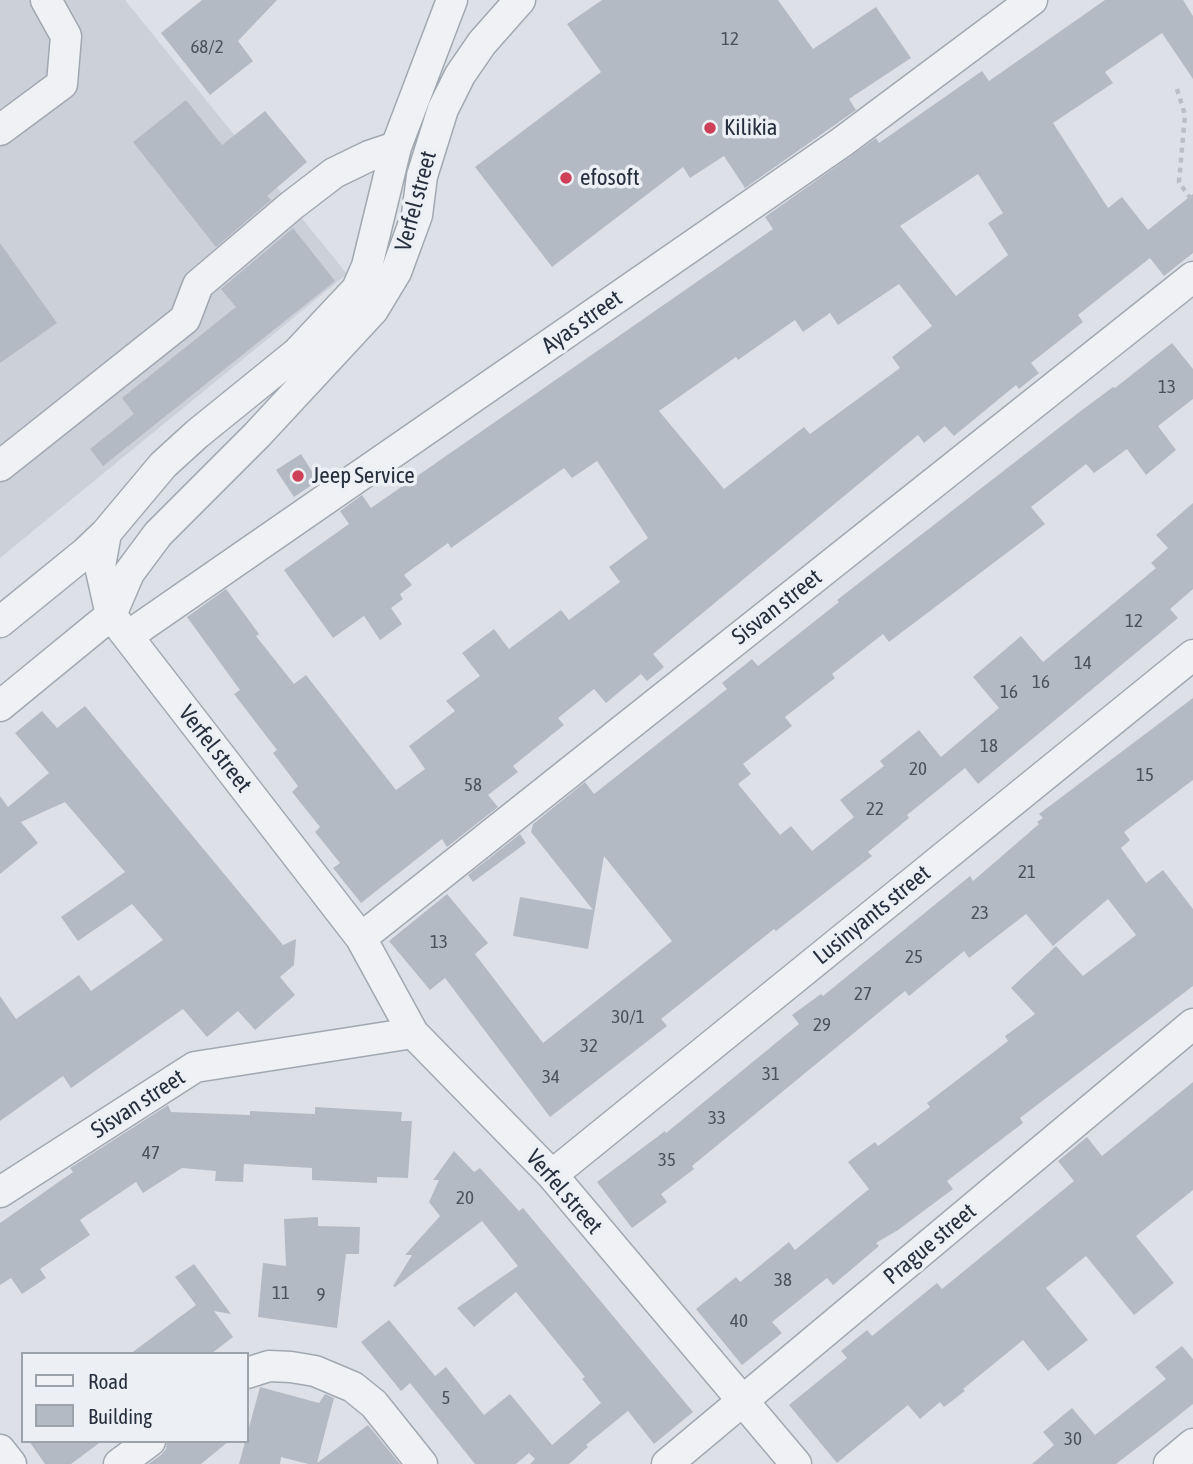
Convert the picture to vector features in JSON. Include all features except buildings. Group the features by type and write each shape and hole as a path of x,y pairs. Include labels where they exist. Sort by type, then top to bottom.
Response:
{"street":[{"path":"0,130 62,84 66,36 46,0"},
{"path":"0,622 95,543 163,466 197,434 297,353 357,289 368,266 396,147 452,0"},
{"name":"Verfel street","path":"520,0 482,43 460,75 443,108 422,176 417,215 396,272 373,310 257,435 158,534 129,573 119,626 361,938 413,1032 552,1175 796,1464"},
{"name":"Ayas street","path":"0,705 842,142 1032,0"},
{"path":"0,466 185,319 198,285 291,206 334,173 369,156 396,147"},
{"name":"Sisvan street","path":"361,938 1191,286"},
{"path":"95,543 119,626"},
{"name":"Lusinyants street","path":"552,1175 1193,655"},
{"name":"Prague street","path":"667,1464 1193,1024"},
{"name":"Sisvan street","path":"0,1192 195,1067 413,1032"},
{"path":"248,1373 269,1366 291,1367 315,1371 353,1387 374,1404 422,1464"},
{"path":"119,1464 147,1443"},
{"path":"1169,1464 1193,1444"},
{"path":"0,1450 11,1464"}],"path":[{"path":"1177,89 1185,115 1179,182 1193,202"}],"shaded area":[{"path":"0,0 125,0 347,274 0,558"}],"place":[{"name":"Kilikia","path":"710,128"},
{"name":"efosoft","path":"566,178"},
{"name":"Jeep Service","path":"298,476"}]}
